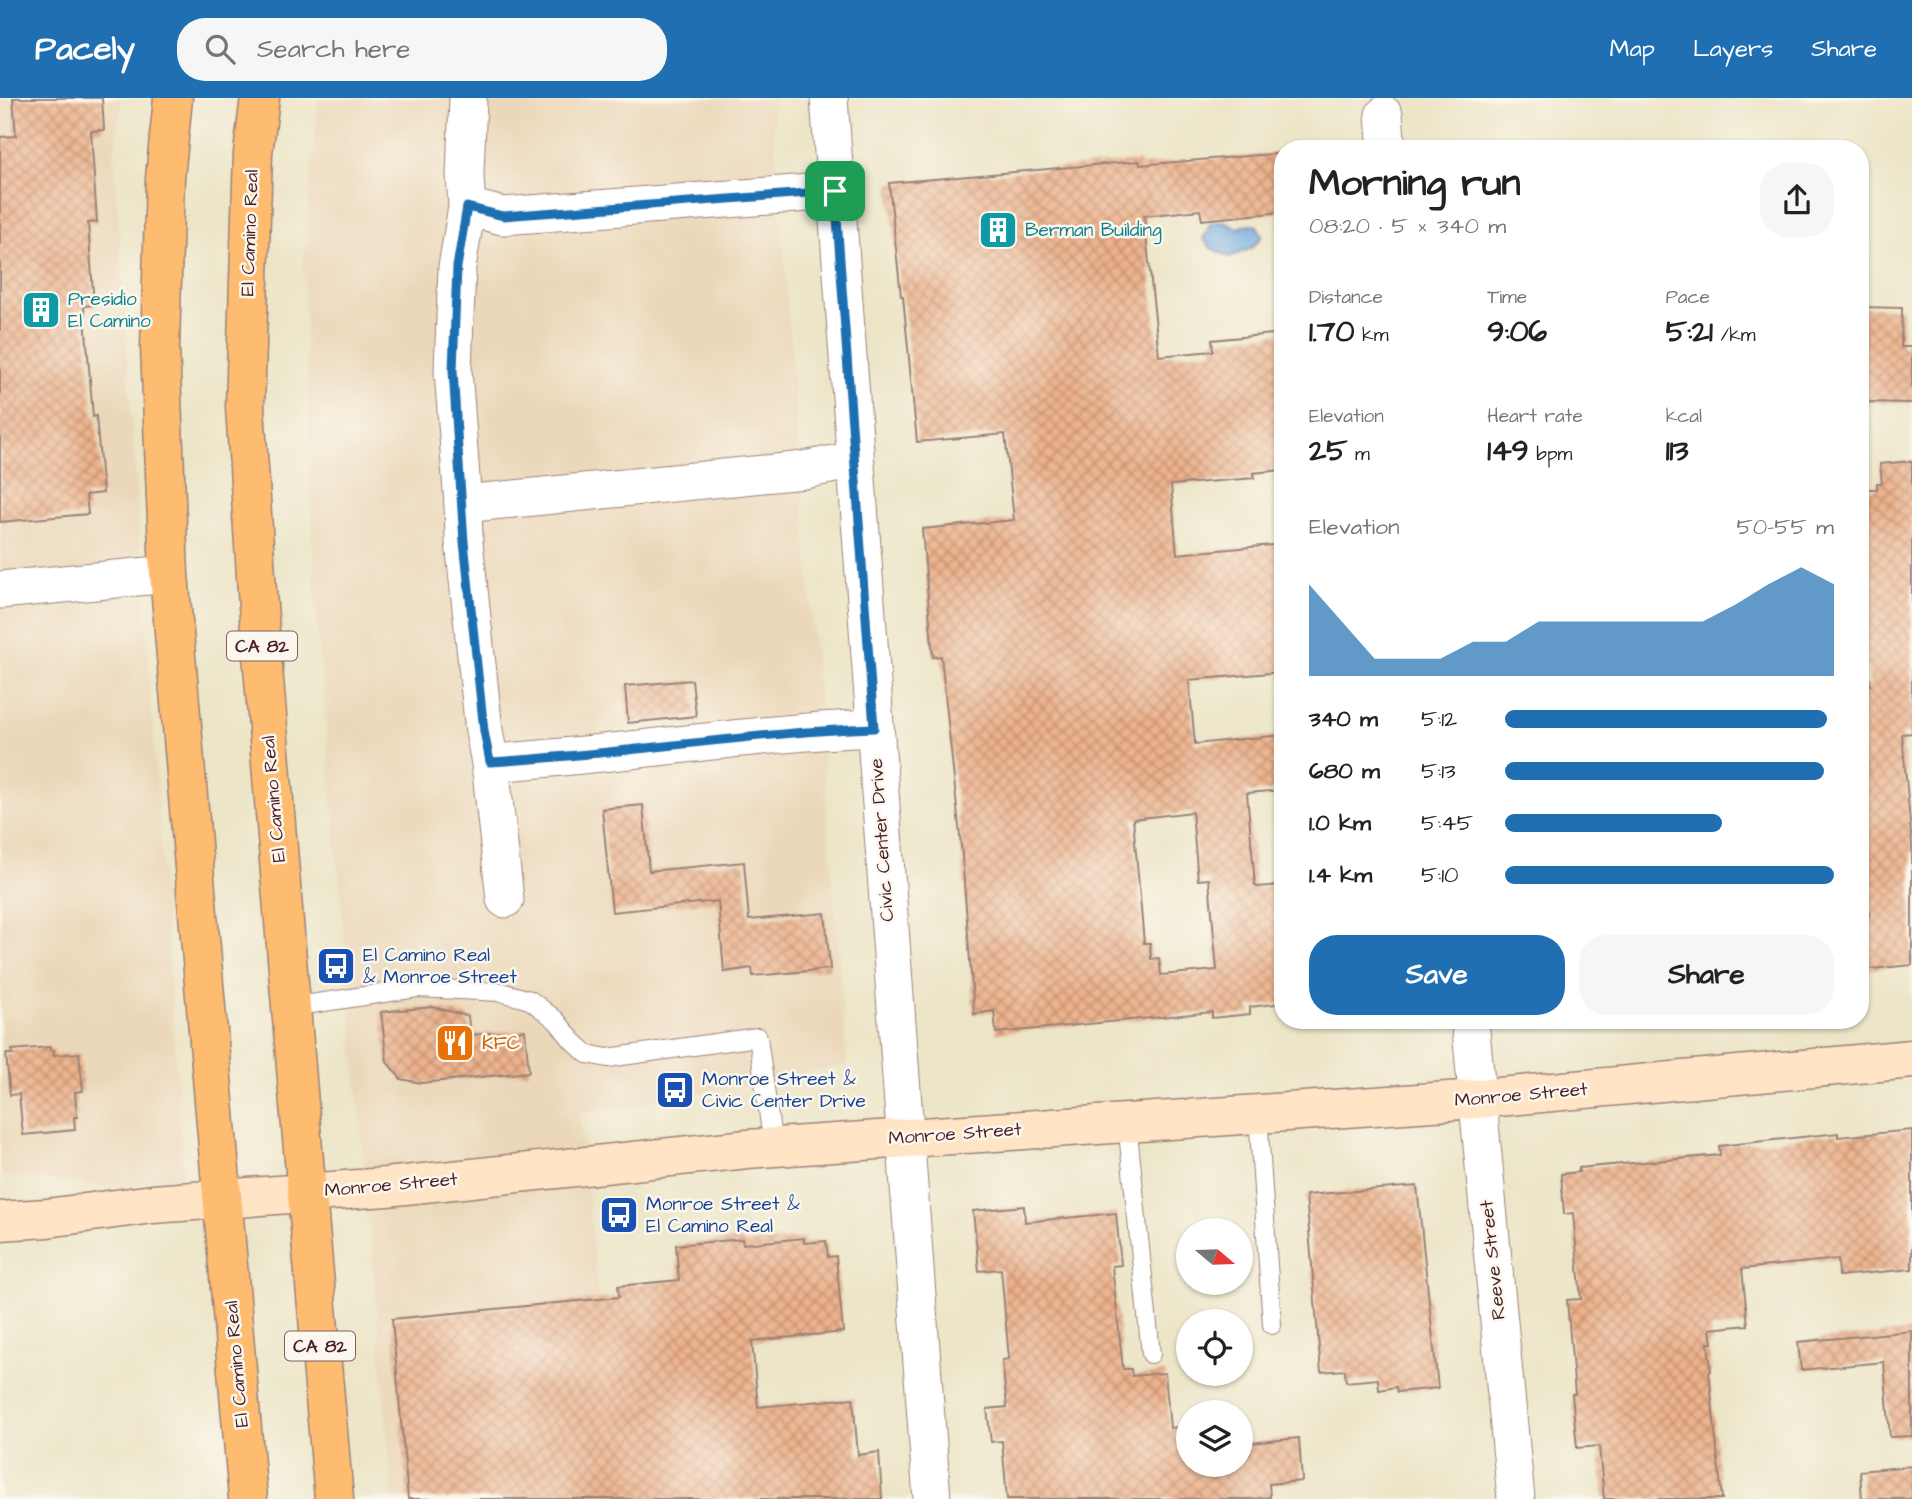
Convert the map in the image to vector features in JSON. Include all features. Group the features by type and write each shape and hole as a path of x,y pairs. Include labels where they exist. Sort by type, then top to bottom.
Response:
{"main road":[{"name":"El Camino Real","path":"173,98 165,178 160,347 169,574 248,1499"},
{"name":"El Camino Real","path":"260,98 253,167 245,407 258,606 334,1499"},
{"name":"Monroe Street","path":"0,1221 47,1218 144,1205 386,1187 773,1147 1477,1099 1912,1059"}],"street":[{"path":"468,98 465,174 467,207 457,267 453,370 464,542 505,899"},
{"name":"Civic Center Drive","path":"829,98 932,1499"},
{"path":"467,207 503,216 835,191"},
{"path":"463,504 804,470 855,460"},
{"path":"0,590 169,574"},
{"path":"490,762 541,760 826,730 874,728"},
{"name":"Reeve Street","path":"1471,1029 1516,1499"}],"lane":[{"path":"291,1007 417,988 501,992 530,1000 556,1020 587,1054 608,1058 758,1037 773,1147"},
{"path":"1258,1114 1272,1325"},
{"path":"1128,1123 1151,1354"}],"shaded area":[{"path":"0,98 122,98 114,157 183,1173 171,1194 0,1175"},
{"path":"318,98 774,98 773,116 847,1065 580,1114 618,1499 393,1499 315,602 303,263"}],"water":[{"path":"1223,222 1237,228 1251,224 1257,226 1262,236 1252,248 1230,257 1212,249 1203,239 1211,223"}],"building":[{"name":"Presidio El Camino","path":"13,98 102,98 104,130 91,131 97,222 88,223 94,305 84,306 93,417 96,416 103,493 86,495 88,514 0,522 0,137 16,136"},
{"path":"1274,154 1274,213 1202,220 1200,210 1144,216 1159,356 1213,351 1212,340 1274,334 1274,471 1253,473 1254,478 1171,485 1177,554 1274,545 1274,673 1189,680 1195,744 1274,736 1274,791 1247,793 1255,885 1274,886 1274,1004 1250,1007 1250,1014 1212,1018 1212,1012 996,1033 994,1011 974,1014 962,855 941,656 933,657 922,529 1014,520 1005,434 917,442 889,183 1139,161 1140,165","holes":["1192,812 1198,880 1209,879 1217,970 1161,975 1159,958 1151,959 1150,943 1144,943 1133,819"]},
{"path":"1869,307 1902,308 1901,347 1912,347 1912,403 1869,402"},
{"path":"1912,461 1912,733 1902,734 1912,844 1912,965 1869,969 1869,489 1877,489 1877,483 1882,483 1880,464"},
{"path":"692,680 696,716 628,723 625,686"},
{"path":"643,805 649,871 744,862 749,920 825,913 830,969 753,976 752,968 724,972 718,901 612,912 602,809"},
{"name":"KFC","path":"433,1007 468,1016 470,1035 525,1030 529,1072 421,1083 401,1079 387,1062 381,1012"},
{"path":"50,1047 50,1050 54,1050 54,1055 79,1053 83,1091 75,1092 75,1130 23,1135 19,1094 10,1095 6,1054 13,1054 12,1050"},
{"path":"1912,1130 1912,1269 1839,1276 1838,1259 1742,1269 1748,1325 1710,1329 1712,1343 1708,1343 1709,1372 1722,1499 1604,1499 1599,1446 1577,1448 1567,1300 1581,1299 1573,1213 1564,1214 1561,1174 1579,1172 1579,1168 1720,1155 1719,1146 1838,1133 1838,1137"},
{"path":"1417,1186 1438,1388 1397,1392 1396,1387 1379,1390 1378,1379 1346,1382 1345,1370 1321,1372 1306,1195"},
{"path":"1024,1206 1025,1222 1116,1213 1121,1265 1112,1266 1123,1369 1131,1369 1132,1376 1165,1373 1170,1428 1176,1427 1176,1477 1253,1477 1253,1443 1299,1438 1302,1481 1269,1484 1270,1497 1252,1499 1007,1499 1002,1441 991,1442 987,1409 1007,1407 1002,1360 1009,1359 1001,1269 979,1271 973,1211"},
{"path":"804,1238 804,1243 826,1241 828,1257 836,1256 843,1332 752,1341 758,1407 853,1398 858,1455 879,1452 882,1499 408,1499 392,1319 619,1297 618,1286 679,1280 676,1245 742,1239 743,1244"},
{"path":"1912,1331 1912,1436 1890,1437 1884,1362 1801,1370 1798,1342"},
{"path":"1912,1466 1912,1499 1862,1499 1860,1471"}],"place":[{"name":"Berman Building","path":"998,230"},
{"name":"Presidio El Camino","path":"41,310"},
{"name":"El Camino Real & Monroe Street","path":"336,966"},
{"name":"KFC","path":"455,1043"},
{"name":"Monroe Street & Civic Center Drive","path":"675,1090"},
{"name":"Monroe Street & El Camino Real","path":"619,1215"}],"route":[{"path":"835,191 874,728 826,730 541,760 490,762 484,731 464,542 453,370 457,267 467,207 503,216 835,191"}]}
